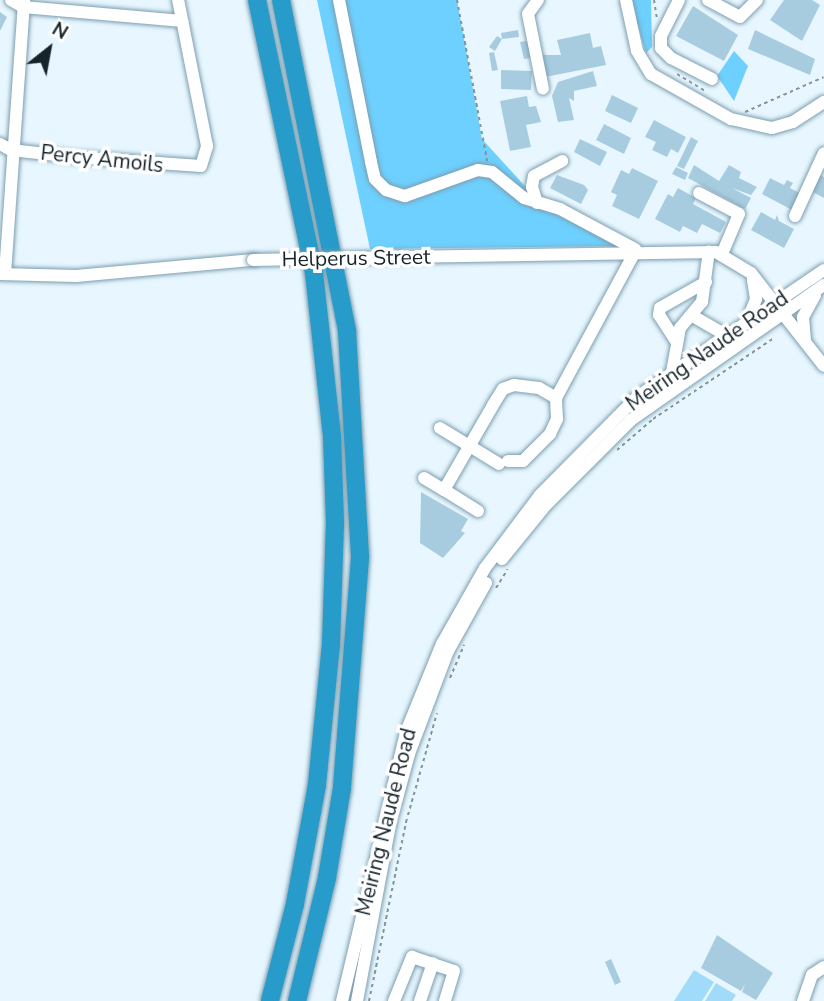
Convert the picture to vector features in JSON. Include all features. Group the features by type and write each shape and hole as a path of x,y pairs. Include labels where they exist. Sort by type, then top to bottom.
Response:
{"highway":[{"path":"257,0 314,273 332,436 335,523 331,644 317,785 295,904 270,1001"},
{"path":"282,0 347,331 360,558 342,788 327,878 297,1001"}],"street":[{"path":"11,0 24,4 181,21 178,0"},
{"path":"339,0 375,179 395,195 405,196 478,170 492,172 537,203 560,209 636,250 556,398 557,419 550,434 523,461 504,462 469,446 440,428"},
{"path":"537,0 528,14 543,89"},
{"path":"626,0 641,60 654,77 675,90 740,123 765,129 793,122 824,102"},
{"path":"679,0 661,36 661,48 671,58 712,79"},
{"path":"708,0 740,17 757,0"},
{"path":"3,274 6,147 23,83 24,4"},
{"name":"Percy Amoils","path":"6,147 192,168 206,160 207,146 181,21"},
{"path":"795,216 824,153"},
{"path":"537,203 532,187 534,176 562,161"},
{"path":"672,372 676,341 702,302 715,252 739,214 699,193"},
{"name":"Helperus Street","path":"3,274 76,276 253,260 636,250 715,252"},
{"path":"715,252 751,273 824,366"},
{"name":"Meiring Naude Road","path":"357,1001 391,820 412,743 448,651 492,573 526,527 615,435 824,270"},
{"path":"748,319 756,292 751,273"},
{"path":"676,341 659,315 660,308 706,282"},
{"path":"806,343 804,314 823,286"},
{"name":"Meiring Naude Road","path":"342,1001 396,763 423,686 462,605 512,530 564,468 637,397 748,319 823,286"},
{"path":"691,315 725,335"},
{"path":"444,490 506,387 530,386 556,398"},
{"path":"424,478 478,511"},
{"path":"394,1001 410,958 454,971 445,1001"},
{"path":"420,1001 433,963"},
{"path":"803,1001 812,975 824,967"}],"path":[{"path":"457,0 476,117 492,172"},
{"path":"608,457 653,419 774,338"},
{"path":"493,592 513,560"},
{"path":"445,690 467,640"},
{"path":"369,1001 406,822 439,703"}],"shaded area":[{"path":"317,0 457,0 482,139 534,196 621,246 370,249"},
{"path":"630,0 651,0 652,47 646,53"},
{"path":"734,51 748,66 734,101 717,76"},
{"path":"694,970 714,982 702,1001 674,1001"},
{"path":"716,983 736,995 732,1001 705,1001"}],"building":[{"path":"784,0 812,0 820,5 802,41 770,20"},
{"path":"693,6 738,35 724,61 676,36"},
{"path":"0,12 7,17 0,31"},
{"path":"518,30 519,37 502,39 501,33"},
{"path":"755,30 815,59 810,75 748,49"},
{"path":"590,33 593,48 601,46 606,65 545,77 540,55 561,55 557,40"},
{"path":"497,36 502,39 495,51 489,47"},
{"path":"527,41 531,58 524,59 520,42"},
{"path":"494,52 498,70 492,71 489,53"},
{"path":"501,70 532,71 531,90 501,89"},
{"path":"593,71 597,86 574,91 574,101 569,98 574,120 558,122 552,96 558,82"},
{"path":"612,95 638,108 631,123 605,111"},
{"path":"527,96 529,107 536,106 541,122 526,125 531,147 510,151 500,101"},
{"path":"654,120 686,137 678,153 671,149 667,157 652,150 656,142 645,137"},
{"path":"604,124 631,138 624,154 596,140"},
{"path":"691,137 698,141 684,169 677,166"},
{"path":"580,139 607,152 600,166 574,152"},
{"path":"694,165 719,181 729,165 741,172 739,178 757,187 751,195 732,188 751,198 745,209 688,178"},
{"path":"676,167 688,173 685,180 672,174"},
{"path":"632,168 658,181 639,219 612,206 617,195 611,192 621,170 629,174"},
{"path":"818,174 824,177 824,198 809,190"},
{"path":"557,175 584,185 588,190 581,204 550,188"},
{"path":"770,178 784,185 787,180 793,183 790,188 803,195 794,211 762,194"},
{"path":"678,188 696,198 693,204 726,222 720,233 702,224 697,233 683,226 680,232 655,219 668,194 673,197"},
{"path":"761,212 775,220 777,215 779,221 794,229 784,248 751,230"},
{"path":"421,492 468,519 461,531 465,533 443,558 420,543"},
{"path":"717,935 773,973 756,1000 742,992 745,984 741,991 701,968"},
{"path":"611,959 621,982 615,985 605,962"}]}
